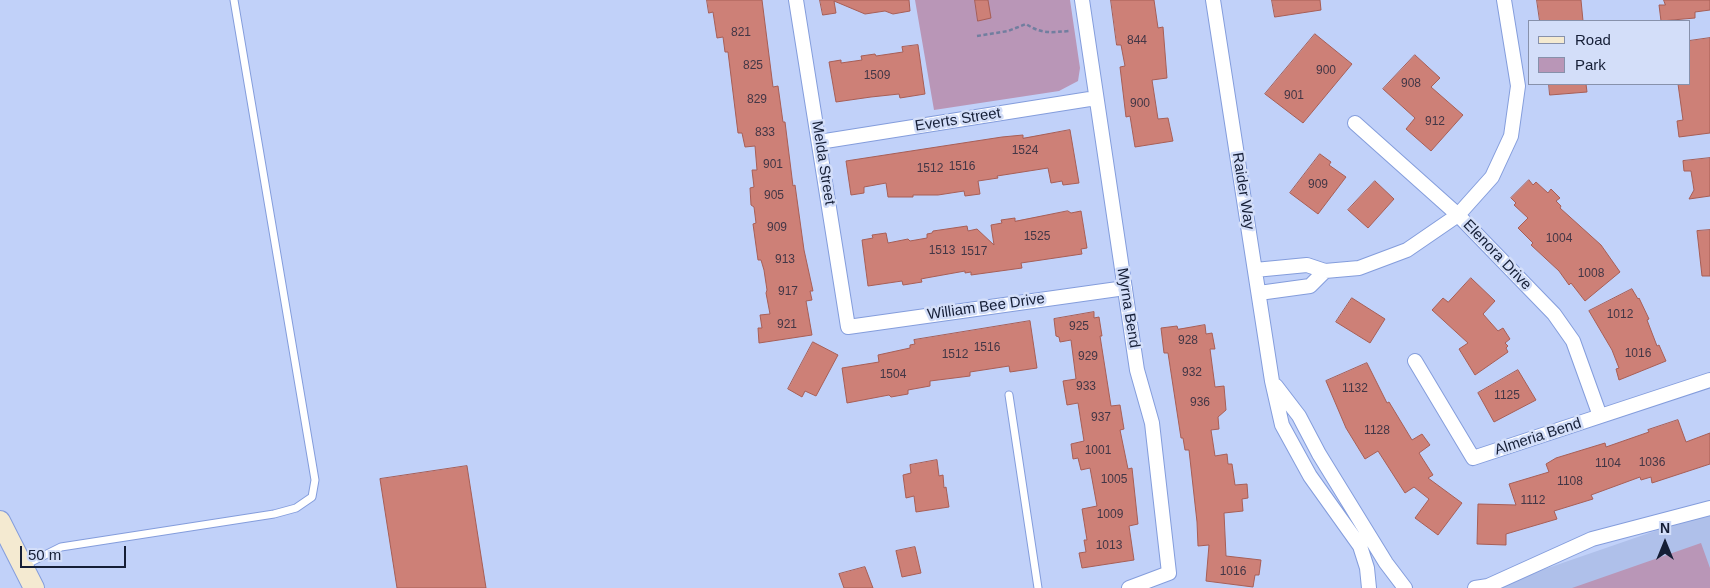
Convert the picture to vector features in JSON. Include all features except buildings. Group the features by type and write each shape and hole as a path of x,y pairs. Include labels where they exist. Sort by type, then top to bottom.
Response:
{"main road":[{"path":"0,521 34,588"}],"street":[{"name":"Melda Street","path":"796,0 848,327"},
{"name":"Myrna Bend","path":"1082,0 1137,370 1152,423 1169,574 1129,588"},
{"name":"Raider Way","path":"1213,0 1272,381 1282,425 1310,476 1360,546 1367,568 1369,588"},
{"path":"1256,270 1308,265 1325,271 1359,268 1408,250 1458,216 1492,177 1511,136 1518,86 1504,0"},
{"name":"Everts Street","path":"820,142 1096,98"},
{"name":"Elenora Drive","path":"1355,123 1458,216 1554,314 1573,341 1600,416"},
{"path":"1259,292 1310,286 1325,271"},
{"name":"William Bee Drive","path":"848,327 1125,288"},
{"name":"Almeria Bend","path":"1415,361 1473,458 1710,380"},
{"name":"Raider Way","path":"1272,381 1298,416 1319,454 1386,563 1405,588"},
{"path":"1482,587 1592,539 1710,508"}],"lane":[{"path":"23,566 60,547 274,514 296,508 312,497 315,480 234,0"},
{"path":"1009,395 1038,588"}],"path":[{"path":"977,36 1008,31 1026,24 1036,31 1046,33 1070,31"}],"shaded area":[{"path":"1710,512 1710,588 1490,588"}],"green space":[{"path":"915,0 1070,0 1080,68 1078,81 1059,91 934,110"},
{"path":"1701,543 1710,568 1710,588 1572,588"}]}
